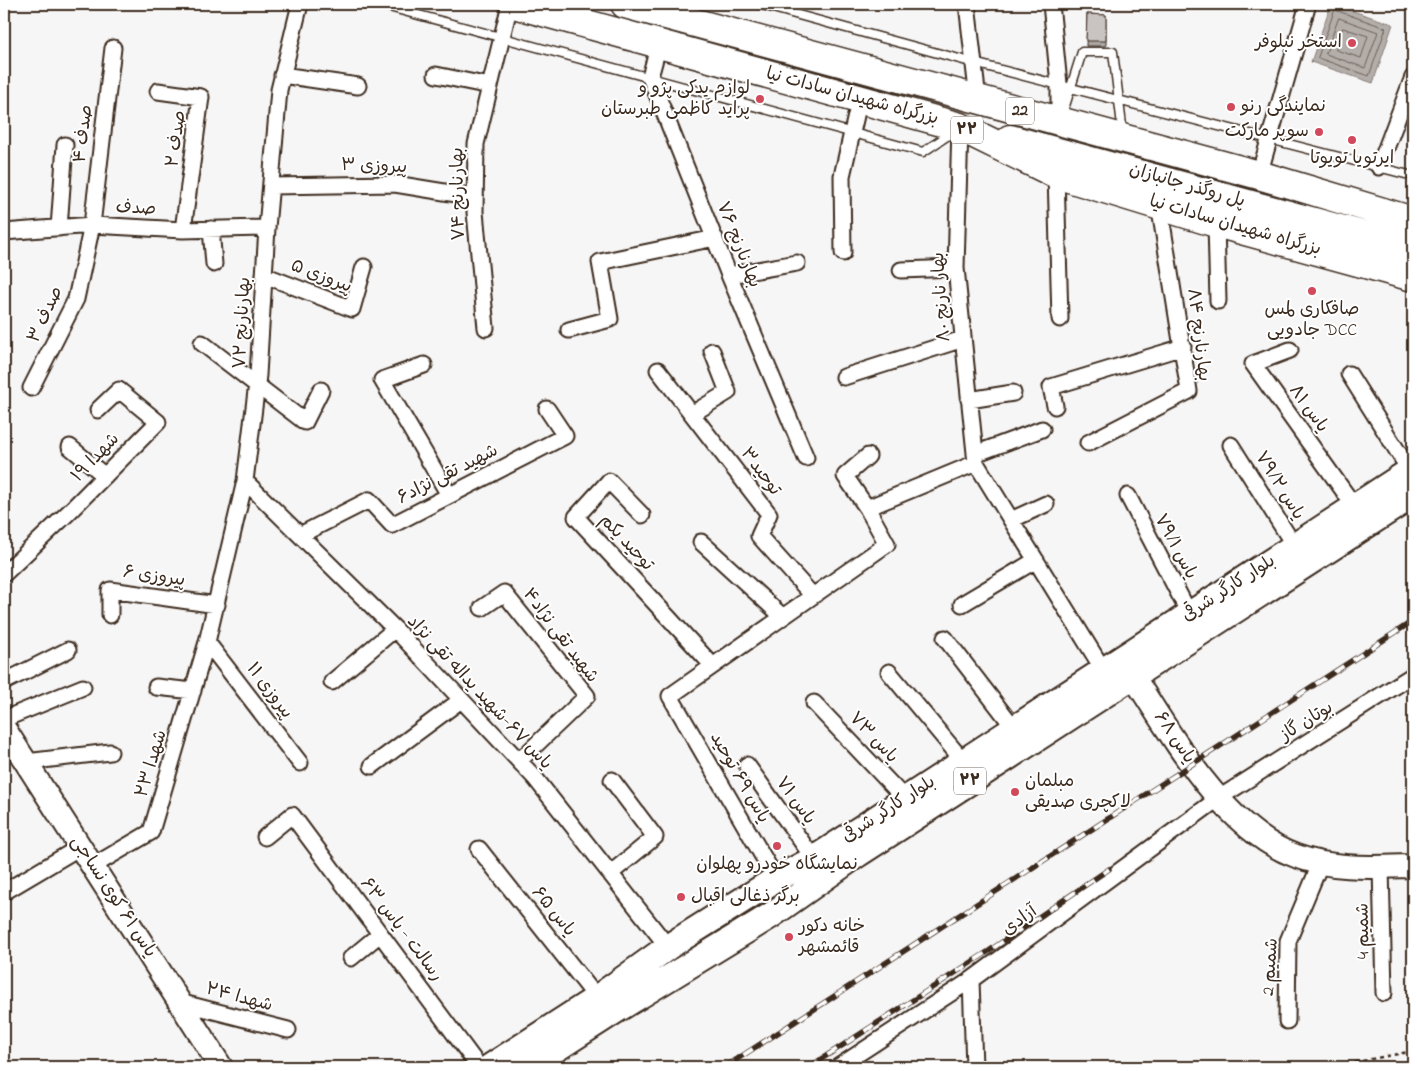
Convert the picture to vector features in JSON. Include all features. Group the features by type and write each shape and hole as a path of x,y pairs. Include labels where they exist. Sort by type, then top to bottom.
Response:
{"highway":[{"name":"بزرگراه شهیدان سادات نیا","path":"514,4 960,127 1056,174 1216,222 1413,277"},
{"name":"بزرگراه شهیدان سادات نیا","path":"625,4 1259,175 1413,221"},
{"name":"پل روگذر جانبازان","path":"960,127 1068,153 1413,249"}],"main road":[{"name":"بلوار کارگر شرقی","path":"490,1067 597,998 668,947 776,879 814,858 964,762 1355,507 1412,479"},
{"name":"بلوار کارگر شرقی","path":"528,1067 618,1009 770,916 858,854 1133,676 1412,479"}],"street":[{"name":"بهارنارنج ۷۲","path":"208,642 245,481 257,387 267,228 279,90 300,4"},
{"name":"بهارنارنج ۷۴","path":"486,328 475,197 476,144 510,4"},
{"path":"967,4 978,100"},
{"path":"1051,4 1065,86 1059,122"},
{"path":"1259,175 1308,4"},
{"path":"650,78 659,44"},
{"name":"صدف ۴","path":"92,225 113,48"},
{"path":"282,74 358,86"},
{"path":"436,76 490,86"},
{"path":"1379,167 1413,77"},
{"name":"بهارنارنج ۷۶","path":"650,78 729,275 806,458"},
{"name":"صدف ۲","path":"158,91 201,96 183,230"},
{"path":"843,253 842,176 860,98"},
{"name":"بهار نارنج ۸۰","path":"960,127 956,268 975,459"},
{"path":"59,228 65,145"},
{"path":"1056,174 1060,319"},
{"name":"پیروزی ۳","path":"271,186 395,184 475,197"},
{"name":"بهارنارنج ۸۴","path":"1088,443 1189,391 1158,204"},
{"path":"1216,222 1218,301"},
{"name":"صدف","path":"4,232 92,225 183,230 267,228"},
{"name":"صدف ۳","path":"31,388 76,299 92,225"},
{"path":"211,229 214,264"},
{"path":"569,330 610,319 600,262 715,238"},
{"path":"729,275 797,263"},
{"name":"پیروزی ۵","path":"264,275 352,309 364,267"},
{"path":"901,270 956,268"},
{"path":"844,377 963,339"},
{"path":"202,343 305,422 321,390"},
{"path":"1055,406 1051,387 1182,347"},
{"name":"یاس ۸۱","path":"1290,350 1252,364 1355,507"},
{"path":"692,414 728,392 712,351"},
{"path":"424,366 382,380 449,495"},
{"name":"توحید۳","path":"658,370 769,514 759,536 812,596"},
{"path":"1349,374 1412,479"},
{"name":"شهدا ۱۹","path":"4,574 158,422 119,390 98,410"},
{"path":"969,400 1013,393"},
{"name":"شهید تقی نژاد۶","path":"300,535 369,500 392,525 565,436 547,410"},
{"path":"867,508 1042,429"},
{"name":"یاس ۷۹/۲","path":"1232,445 1295,546"},
{"path":"70,447 105,476"},
{"path":"713,666 887,544 867,508 845,476 868,456"},
{"path":"975,459 1104,671"},
{"name":"یاس ۶۷-شهید یداله تقی نژاد","path":"245,481 395,629 519,761 611,873 668,947"},
{"name":"توحید یکم","path":"642,515 609,481 576,517 713,666"},
{"name":"یاس ۷۹/۱","path":"1128,496 1190,615"},
{"path":"1011,520 1046,504"},
{"path":"701,542 783,617"},
{"path":"962,604 1036,560"},
{"name":"پیروزی ۶","path":"110,615 110,590 217,605"},
{"name":"شهید تقی نژاد۴","path":"482,608 504,593 587,696 519,761"},
{"path":"332,682 395,629"},
{"path":"945,638 1015,728"},
{"name":"شهدا ۲۳","path":"93,866 151,832 208,642"},
{"name":"پیروزی ۱۱","path":"208,642 300,764"},
{"path":"4,682 68,650"},
{"name":"یاس ۶۹ توحید","path":"713,666 670,696 776,879"},
{"path":"889,672 964,762"},
{"name":"بوتان گاز","path":"1219,798 1413,675"},
{"name":"یاس ۶۸","path":"1133,676 1191,765 1219,798 1260,838 1296,856 1321,862 1349,867 1413,866"},
{"path":"156,686 193,691"},
{"path":"4,719 83,688"},
{"path":"372,766 461,700"},
{"name":"یاس ۷۳","path":"814,703 905,799"},
{"name":"یاس ۶۱ کوی نساجی","path":"4,728 221,1067"},
{"path":"26,762 110,752"},
{"name":"یاس ۷۱","path":"747,765 814,858"},
{"path":"611,873 655,838 612,780"},
{"name":"آزادی","path":"838,1067 971,980 1219,798"},
{"name":"رسالت - یاس ۶۳","path":"265,837 292,816 479,1067"},
{"path":"4,892 80,847"},
{"name":"یاس ۶۵","path":"479,850 597,998"},
{"name":"شمیم 2","path":"1287,1022 1288,941 1321,862"},
{"name":"شمیم 4","path":"1381,867 1384,993"},
{"path":"351,958 380,934"},
{"path":"971,980 974,1067"},
{"name":"شهدا ۲۴","path":"180,1002 288,1030"}],"lane":[{"path":"378,4 923,152 960,127"},
{"path":"758,4 974,63 1413,176"},
{"path":"1065,86 1082,52 1113,52 1124,138"}],"path":[{"path":"1331,1067 1413,1051"}],"water":[{"name":"استخر نبلوفر","path":"1331,4 1393,24 1373,83 1311,62"}],"building":[{"path":"1087,14 1106,15 1106,41 1086,41"}],"railway":[{"path":"725,1067 1413,621"},
{"path":"809,1067 989,951 1109,869"}],"place":[{"name":"استخر نبلوفر","path":"1352,43"},
{"name":"لوازم یدکی پژو و پراید کاظمی طبرستان","path":"760,99"},
{"name":"نمایندگی رنو","path":"1231,107"},
{"name":"سوپر مارکت","path":"1319,132"},
{"name":"ایرتویا تویوتا","path":"1352,140"},
{"name":"صافکاری لمس جادویی DCC","path":"1312,291"},
{"name":"مبلمان لاکچری صدیقی","path":"1015,792"},
{"name":"نمایشگاه خودرو پهلوان","path":"777,846"},
{"name":"برگر ذغالی اقبال","path":"681,897"},
{"name":"خانه دکور قائمشهر","path":"789,937"}]}
